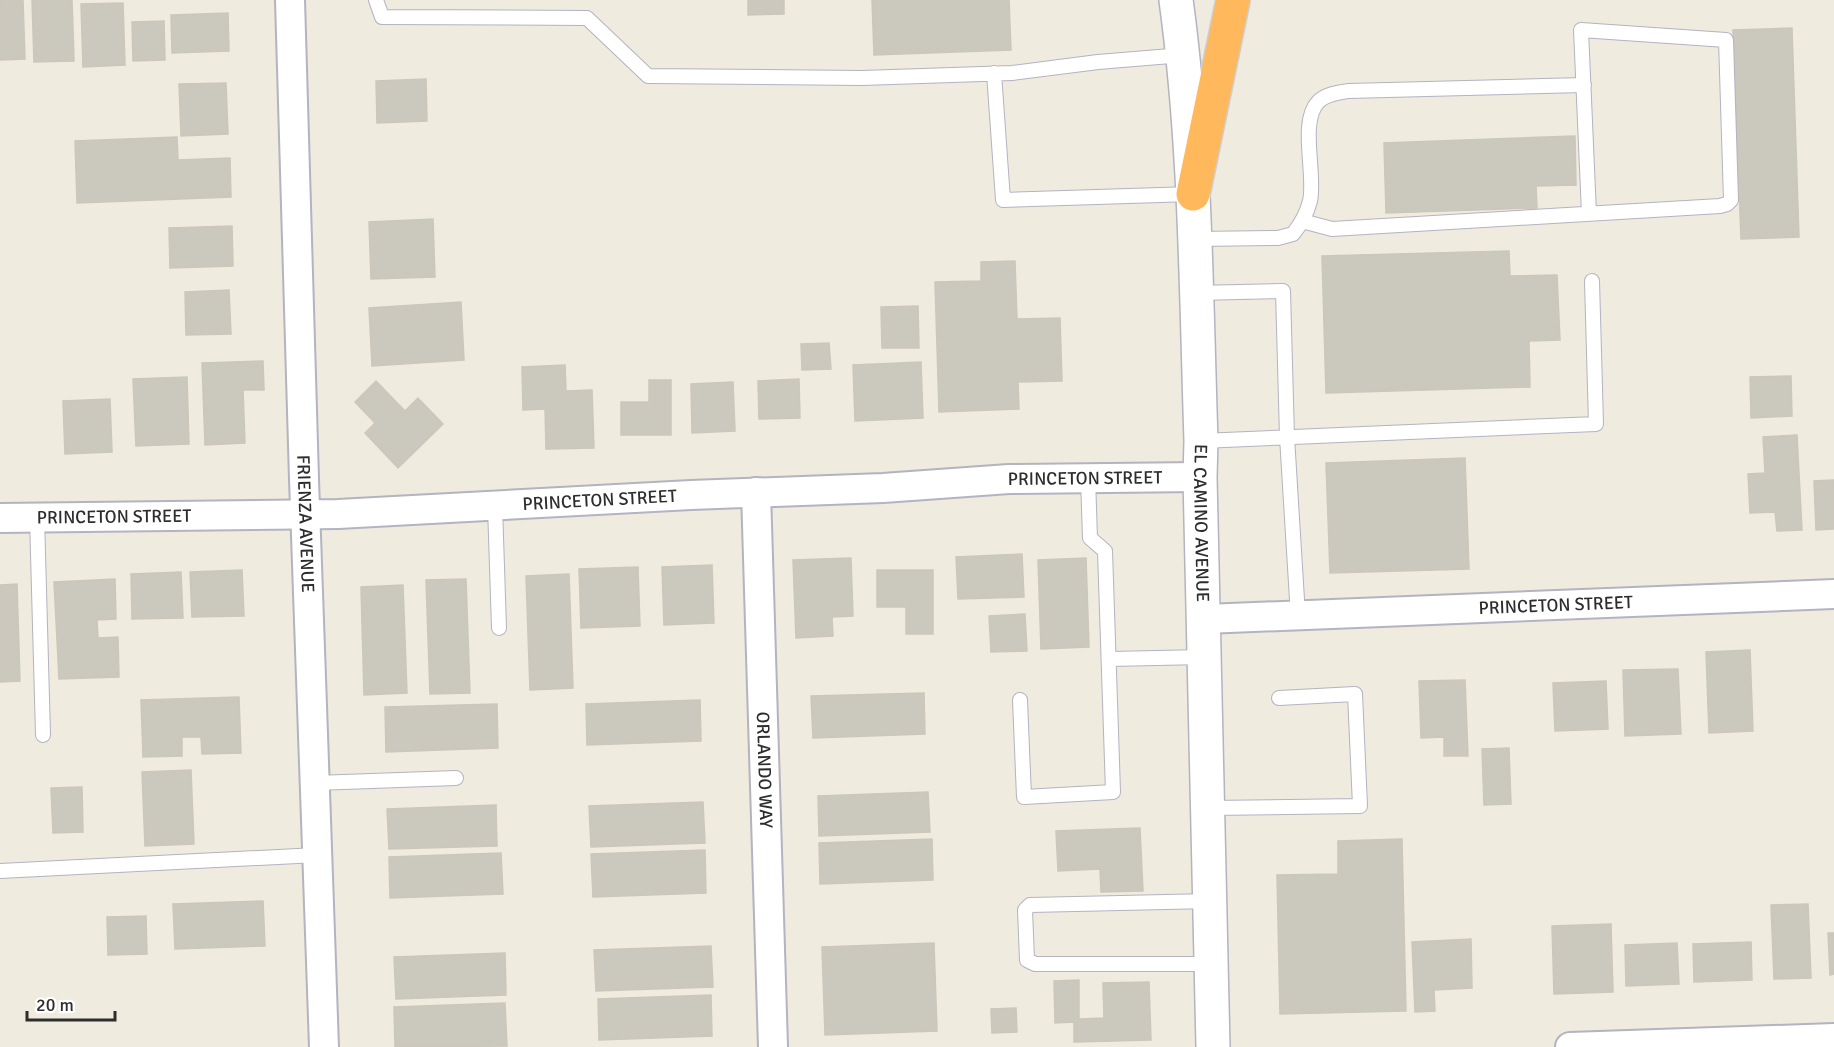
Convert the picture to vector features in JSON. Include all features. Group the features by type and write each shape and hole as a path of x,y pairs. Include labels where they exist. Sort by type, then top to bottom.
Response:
{"highway":[{"path":"1193,194 1233,0"}],"main road":[{"name":"EL CAMINO AVENUE","path":"1176,0 1190,137 1195,239 1213,1047"}],"street":[{"name":"FRIENZA AVENUE","path":"290,0 324,1047"},
{"name":"PRINCETON STREET","path":"0,518 338,514 756,492 883,488 1009,479 1200,477"},
{"name":"ORLANDO WAY","path":"756,492 773,1047"},
{"name":"PRINCETON STREET","path":"1205,619 1834,594"},
{"path":"1570,1047 1834,1038"}],"lane":[{"path":"376,0 382,17 586,18 648,76 862,78 1012,73 1098,62 1183,55"},
{"path":"1302,221 1332,229 1589,214 1720,206 1727,204 1731,200 1726,40 1581,30 1589,214"},
{"path":"994,73 1002,200 1193,194"},
{"path":"1195,239 1278,238 1293,234 1302,221 1310,199 1310,115 1318,101 1330,94 1348,91 1584,85"},
{"path":"1201,441 1596,424 1592,281"},
{"path":"1196,293 1283,291 1287,437 1298,616"},
{"path":"1020,700 1024,797 1113,792 1105,551 1090,538 1088,478"},
{"path":"495,506 499,628"},
{"path":"37,517 43,735"},
{"path":"1110,659 1206,657"},
{"path":"1208,808 1360,806 1355,694 1279,698"},
{"path":"315,783 456,778"},
{"path":"0,871 317,855"},
{"path":"1211,901 1030,904 1025,910 1027,960 1035,964 1212,964"}],"building":[{"path":"0,0 23,0 25,59 0,60"},
{"path":"32,0 72,0 74,61 34,62"},
{"path":"748,0 784,0 784,14 748,15"},
{"path":"872,0 1009,0 1011,50 874,55"},
{"path":"123,3 125,65 83,67 81,4"},
{"path":"228,13 229,51 172,53 171,15"},
{"path":"164,21 165,60 133,61 132,22"},
{"path":"1792,28 1799,237 1741,239 1733,30"},
{"path":"426,79 427,121 377,123 376,81"},
{"path":"226,83 228,134 181,136 179,84"},
{"path":"1575,136 1576,185 1536,186 1537,208 1386,213 1384,143"},
{"path":"177,137 178,160 230,158 231,197 77,203 75,141"},
{"path":"433,219 435,277 371,279 369,222"},
{"path":"232,226 233,266 170,268 169,228"},
{"path":"1509,251 1510,276 1557,275 1560,340 1529,341 1530,387 1326,393 1322,256"},
{"path":"1015,261 1017,319 1060,318 1062,381 1018,382 1019,409 939,412 935,282 981,281 981,262"},
{"path":"229,290 231,334 186,335 185,292"},
{"path":"461,302 464,360 372,366 369,308"},
{"path":"918,306 919,348 882,348 881,307"},
{"path":"829,343 831,369 802,370 801,344"},
{"path":"263,361 264,390 243,390 245,443 205,445 202,363"},
{"path":"921,362 923,418 855,421 853,365"},
{"path":"565,365 566,391 592,390 594,448 546,449 545,409 523,410 522,367"},
{"path":"1791,376 1792,416 1751,418 1750,377"},
{"path":"187,377 189,444 136,446 133,379"},
{"path":"799,379 800,418 759,419 758,381"},
{"path":"649,380 671,380 671,435 621,435 621,402 649,402"},
{"path":"376,381 405,411 418,398 443,424 398,468 365,433 375,423 355,402"},
{"path":"733,382 735,431 692,433 691,384"},
{"path":"110,399 112,452 65,454 63,401"},
{"path":"1797,435 1802,530 1777,531 1775,512 1750,513 1748,474 1765,473 1763,437"},
{"path":"1465,458 1469,569 1330,573 1326,463"},
{"path":"1834,480 1834,529 1816,530 1814,481"},
{"path":"1022,554 1024,597 958,599 956,557"},
{"path":"851,558 853,616 832,617 833,636 796,638 793,560"},
{"path":"1086,558 1089,647 1041,649 1038,560"},
{"path":"712,565 714,623 664,625 662,567"},
{"path":"638,567 640,626 581,628 579,569"},
{"path":"242,570 244,616 192,617 190,572"},
{"path":"877,570 933,570 933,634 906,634 906,607 877,607"},
{"path":"181,572 183,618 132,619 131,574"},
{"path":"569,574 573,688 530,690 526,576"},
{"path":"115,579 116,619 97,620 98,638 118,637 119,677 59,679 54,582"},
{"path":"466,579 470,693 430,694 426,580"},
{"path":"17,584 20,681 0,682 0,585"},
{"path":"403,585 407,693 364,695 361,587"},
{"path":"1025,614 1027,651 991,652 989,616"},
{"path":"1750,650 1753,731 1709,733 1706,652"},
{"path":"1678,669 1681,734 1625,736 1623,670"},
{"path":"1465,680 1468,756 1444,756 1444,737 1421,738 1419,681"},
{"path":"1606,681 1608,729 1555,731 1553,683"},
{"path":"924,693 925,734 813,738 811,696"},
{"path":"239,697 241,753 202,754 201,737 182,737 182,756 143,757 141,700"},
{"path":"700,700 701,741 587,745 586,704"},
{"path":"497,704 498,748 386,752 385,707"},
{"path":"1509,748 1511,804 1484,805 1482,749"},
{"path":"191,770 194,844 145,846 142,772"},
{"path":"82,787 83,832 53,833 51,788"},
{"path":"928,792 930,832 819,836 818,796"},
{"path":"703,802 705,843 591,847 589,806"},
{"path":"496,805 497,846 389,849 387,809"},
{"path":"1140,828 1143,891 1101,892 1100,869 1058,871 1056,831"},
{"path":"932,839 933,880 820,884 819,843"},
{"path":"1402,839 1406,1011 1280,1014 1277,875 1338,874 1338,841"},
{"path":"705,850 706,893 593,897 591,854"},
{"path":"501,853 503,894 390,898 389,857"},
{"path":"263,901 265,946 175,949 173,904"},
{"path":"1808,904 1811,978 1774,979 1771,905"},
{"path":"146,916 147,954 108,955 107,917"},
{"path":"1611,924 1613,992 1554,994 1552,926"},
{"path":"1828,933 1834,933 1834,974 1830,975"},
{"path":"1471,939 1472,988 1434,990 1435,1011 1415,1012 1412,942"},
{"path":"1751,942 1752,980 1694,982 1693,944"},
{"path":"934,943 937,1031 825,1035 822,947"},
{"path":"1677,943 1679,984 1626,986 1625,945"},
{"path":"711,946 713,987 596,991 594,950"},
{"path":"505,953 506,995 396,999 394,957"},
{"path":"1079,980 1079,1019 1104,1018 1103,983 1149,982 1151,1040 1074,1042 1074,1022 1055,1023 1054,981"},
{"path":"711,995 712,1036 599,1040 598,999"},
{"path":"505,1003 507,1046 395,1047 394,1007"},
{"path":"1016,1008 1017,1032 992,1033 991,1009"}]}
